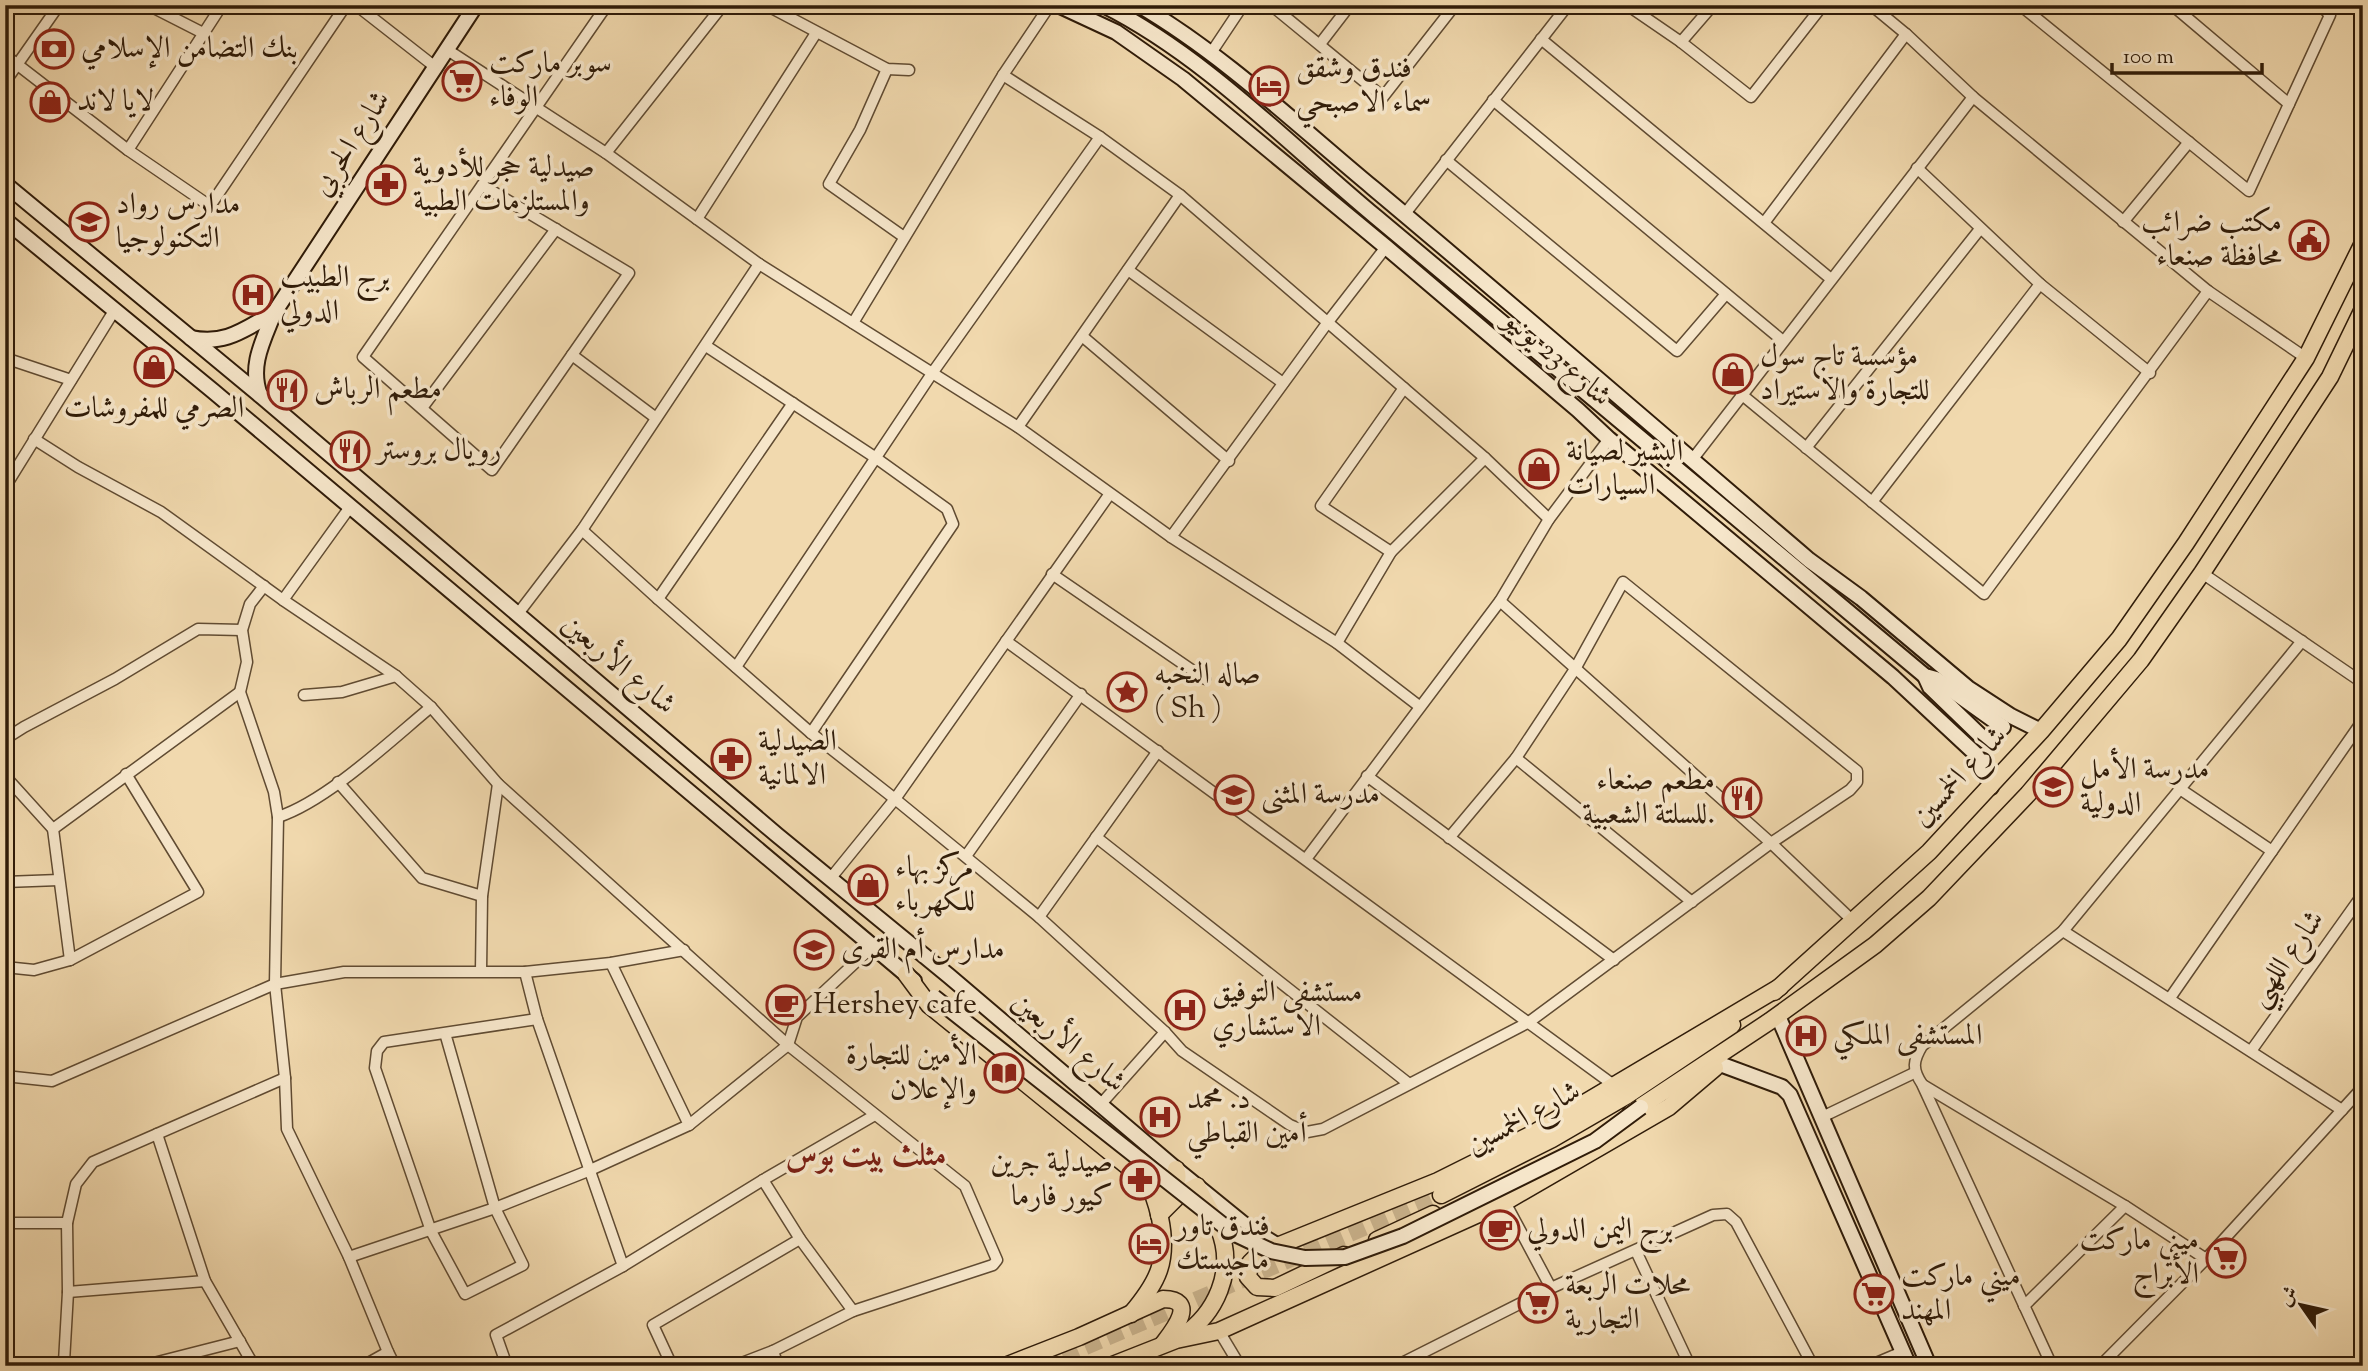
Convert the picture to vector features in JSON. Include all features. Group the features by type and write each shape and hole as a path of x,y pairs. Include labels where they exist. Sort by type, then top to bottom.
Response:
{"main road":[{"name":"شارع الخمسين","path":"1441,1195 1552,1139 1626,1096 1723,1032 1780,987 1930,852 2041,731 2119,639 2186,543 2306,358 2363,243"},
{"name":"شارع الخمسين","path":"1296,1240 1260,1253 1250,1263 1248,1277 1257,1287 1275,1288 1567,1149 1641,1107 1774,1018 1875,945 1928,898 2028,794 2141,660 2207,566 2330,377 2363,309"},
{"path":"2220,490 2245,506"},
{"path":"2186,543 2207,566"},
{"path":"906,974 929,1005 1139,1173 1153,1191 1164,1237 1164,1256 1146,1295 1130,1314"},
{"path":"1296,1240 1438,1181 1534,1133 1780,987"},
{"name":"شارع الخمسين","path":"1110,1366 1169,1342 1219,1331 1506,1202 1669,1107 1774,1018"},
{"path":"1153,1191 1163,1193 1173,1189 1178,1180 1176,1169"},
{"path":"1159,1215 1178,1196 1197,1186 1220,1231 1225,1264 1221,1291 1208,1314 1195,1328 1169,1342"},
{"path":"1005,1366 1163,1299 1178,1303 1182,1311 1181,1319 1169,1342"}],"street":[{"path":"5,82 59,5"},
{"path":"148,5 203,33"},
{"path":"128,150 222,5"},
{"path":"5,55 128,150 210,206 346,5"},
{"path":"356,5 434,66"},
{"name":"شارع الحربي","path":"260,395 256,386 254,364 274,313 476,5"},
{"path":"482,184 629,272 492,470 363,357 482,184 607,5"},
{"path":"606,153 723,5"},
{"path":"766,5 887,69 909,70"},
{"path":"853,323 1003,75 1050,5"},
{"name":"شارع 23 يونيو","path":"1058,5 1116,32 1175,75 1386,247 1609,439 1893,677 1980,758 1991,787"},
{"path":"1103,5 1138,23 1243,102 1369,211 1925,676 1930,687 1989,744"},
{"name":"شارع 23 يونيو","path":"1139,5 1211,53 1810,560 1861,598 2007,721 2041,731"},
{"path":"1211,53 1243,5"},
{"path":"1271,5 1383,97 1455,5"},
{"path":"1320,44 1350,5"},
{"path":"1404,215 1568,5"},
{"path":"1627,5 1681,42 1751,97 1823,5"},
{"path":"1681,42 1713,5"},
{"path":"1871,5 1973,97 2208,291 2306,358"},
{"path":"2020,5 2249,191 2330,15 2320,5"},
{"path":"2172,5 2289,104"},
{"path":"1138,23 1171,63 1175,75"},
{"path":"697,219 816,33"},
{"path":"1764,223 1906,34"},
{"path":"1541,39 1831,279"},
{"path":"446,49 606,153 759,264 1018,427 1171,537 1337,643 1419,706"},
{"path":"887,69 860,130 829,184 904,237"},
{"path":"1003,75 1100,137 1180,195 1485,458 1549,519"},
{"path":"1692,460 1973,97"},
{"path":"1493,100 1783,341"},
{"path":"736,667 933,372 1100,137"},
{"path":"2123,222 2189,142"},
{"path":"1446,160 1677,351 1726,294"},
{"path":"1917,169 2040,284 2150,373"},
{"name":"شارع الأربعين","path":"5,184 260,395 517,615 1176,1169 1246,1226 1278,1246 1296,1240"},
{"path":"1018,427 1180,195"},
{"name":"شارع الأربعين","path":"5,220 213,391 906,974 1233,1233 1271,1251 1304,1258 1345,1257 1403,1236 1595,1141 1641,1107"},
{"path":"422,408 556,229"},
{"path":"1806,447 1980,229"},
{"path":"1171,537 1386,247"},
{"path":"517,615 582,530 759,264"},
{"path":"1128,270 1283,383"},
{"path":"1872,502 2040,284"},
{"path":"1741,394 1984,594 2150,373 2208,291"},
{"path":"5,486 114,311"},
{"path":"190,338 216,341 230,337 274,313"},
{"path":"1082,336 1228,461"},
{"path":"706,346 876,458 947,509 953,524 811,733"},
{"path":"572,355 656,418"},
{"path":"5,358 71,380"},
{"path":"1557,366 1558,380 1578,410"},
{"path":"1391,552 1321,506 1404,388"},
{"path":"658,599 793,403"},
{"path":"34,439 78,467 161,512 283,600 396,676 431,707 498,784 788,1045 965,1186 997,1260 993,1265 853,1311 773,1351 734,1366"},
{"path":"1306,859 1500,601 1549,519 1609,439"},
{"path":"1337,643 1391,552 1485,458"},
{"path":"831,879 895,799 1109,495"},
{"path":"283,600 351,508"},
{"path":"582,530 811,733 1039,917 1165,1032 1182,1051 1290,1125 1307,1132 1323,1129 1529,1023 1771,844 1850,790 1857,782 1857,771 1623,582 1575,669 1516,758 1449,838"},
{"path":"2207,566 2302,641 2363,683"},
{"path":"1052,574 1205,679"},
{"path":"264,586 250,604 242,630 247,662 240,692 274,792 278,817 275,984 285,1077 286,1129 349,1257 395,1366"},
{"path":"1500,601 1854,922"},
{"path":"5,738 115,679 198,629 242,630"},
{"path":"1006,641 1615,1086"},
{"path":"2052,1366 1922,1084 1914,1073 1914,1059 1922,1046 2063,931 2302,641"},
{"path":"304,695 342,692 396,676"},
{"path":"1925,676 1936,678 2007,721 1980,758"},
{"path":"53,830 240,692"},
{"path":"966,856 1081,694"},
{"path":"278,817 297,811 338,782 431,707"},
{"path":"2170,998 2363,720"},
{"path":"1039,917 1158,751"},
{"path":"1516,758 1692,902"},
{"path":"5,967 34,970 70,960 198,892 126,774"},
{"path":"5,776 53,830 70,960"},
{"path":"1367,776 1614,960"},
{"path":"338,782 422,878 482,896"},
{"path":"481,971 482,896 498,784"},
{"path":"2180,789 2272,851"},
{"path":"1096,837 1408,1083"},
{"path":"5,883 59,880"},
{"name":"شارع اللهبي","path":"2251,1051 2363,894"},
{"path":"2063,931 2342,1110"},
{"path":"349,1257 495,1208 588,1171 689,1125 788,1045 797,1017 873,946"},
{"path":"5,1076 52,1081 275,984 344,972 524,972 611,963 684,950"},
{"path":"611,963 689,1125"},
{"path":"524,972 588,1171 623,1266"},
{"path":"1774,1018 1822,1117 1929,1366"},
{"path":"445,1033 495,1208 523,1265 464,1294 431,1231 375,1068 377,1051 384,1042 537,1019"},
{"path":"1101,1104 1165,1032"},
{"path":"1720,1064 1782,1087 1790,1095 1905,1359 1869,1366"},
{"path":"1822,1117 1914,1073"},
{"path":"70,1366 64,1362 68,1292 66,1223 76,1184 93,1161 285,1077"},
{"path":"1922,1084 2125,1206 2206,1259"},
{"path":"2100,1366 2206,1259 2363,1087"},
{"path":"507,1366 496,1335 623,1266 875,1115"},
{"path":"157,1134 205,1282 254,1366"},
{"path":"763,1180 800,1239 853,1311"},
{"path":"1506,1202 1551,1288"},
{"path":"2024,1306 2125,1206"},
{"path":"1396,1366 1417,1361 1551,1288 1713,1215 1727,1213 1736,1222 1813,1366"},
{"path":"5,1223 66,1223"},
{"path":"672,1366 653,1325 800,1239"},
{"path":"1636,1251 1690,1366"},
{"path":"68,1292 205,1282"},
{"path":"1219,1331 1240,1366"},
{"path":"142,1366 240,1341"},
{"path":"773,1351 778,1366"},
{"path":"363,1366 388,1352"}],"tunnel":[{"path":"1041,1366 1441,1195"}],"place":[{"name":"بنك التضامن الإسلامي","path":"54,49"},
{"name":"سوبر ماركت الوفاء","path":"462,81"},
{"name":"فندق وشقق سماء الاصبحي","path":"1269,86"},
{"name":"لايا لاند","path":"50,102"},
{"name":"صيدلية حجر للأدوية والمستلزمات الطبية","path":"386,185"},
{"name":"مدارس رواد التكنولوجيا","path":"89,222"},
{"name":"مكتب ضرائب محافظة صنعاء","path":"2309,240"},
{"name":"برج الطبيب الدولي","path":"253,295"},
{"name":"الصرمي للمفروشات","path":"154,367"},
{"name":"مؤسسة تاج سول للتجارة والاستيراد","path":"1733,374"},
{"name":"مطعم الرباش","path":"287,390"},
{"name":"رويال بروستر","path":"350,451"},
{"name":"البشير لصيانة السيارات","path":"1539,469"},
{"name":"صاله النخبه ( Sh )","path":"1127,692"},
{"name":"الصيدلية الالمانية","path":"731,759"},
{"name":"مدرسة الأمل الدولية","path":"2053,787"},
{"name":"مدرسة المثنى","path":"1234,795"},
{"name":"مطعم صنعاء للسلتة الشعبية.","path":"1742,798"},
{"name":"مركز بهاء للكهرباء","path":"868,885"},
{"name":"مدارس أم القرى","path":"814,950"},
{"name":"Hershey cafe","path":"786,1005"},
{"name":"مستشفى التوفيق الاستشاري","path":"1185,1010"},
{"name":"المستشفى الملكي","path":"1806,1036"},
{"name":"الأمين للتجارة والإعلان","path":"1004,1073"},
{"name":"د. محمد أمين القباطي","path":"1160,1117"},
{"name":"صيدلية جرين كيور فارما","path":"1140,1180"},
{"name":"برج اليمن الدولي","path":"1500,1230"},
{"name":"فندق تاور ماجيستك","path":"1149,1244"},
{"name":"ميني ماركت الأبراج","path":"2226,1258"},
{"name":"ميني ماركت المهند","path":"1874,1294"},
{"name":"محلات الربعة التجارية","path":"1538,1303"}],"district":[{"name":"مثلث بيت بوس","path":"866,1157"}]}
